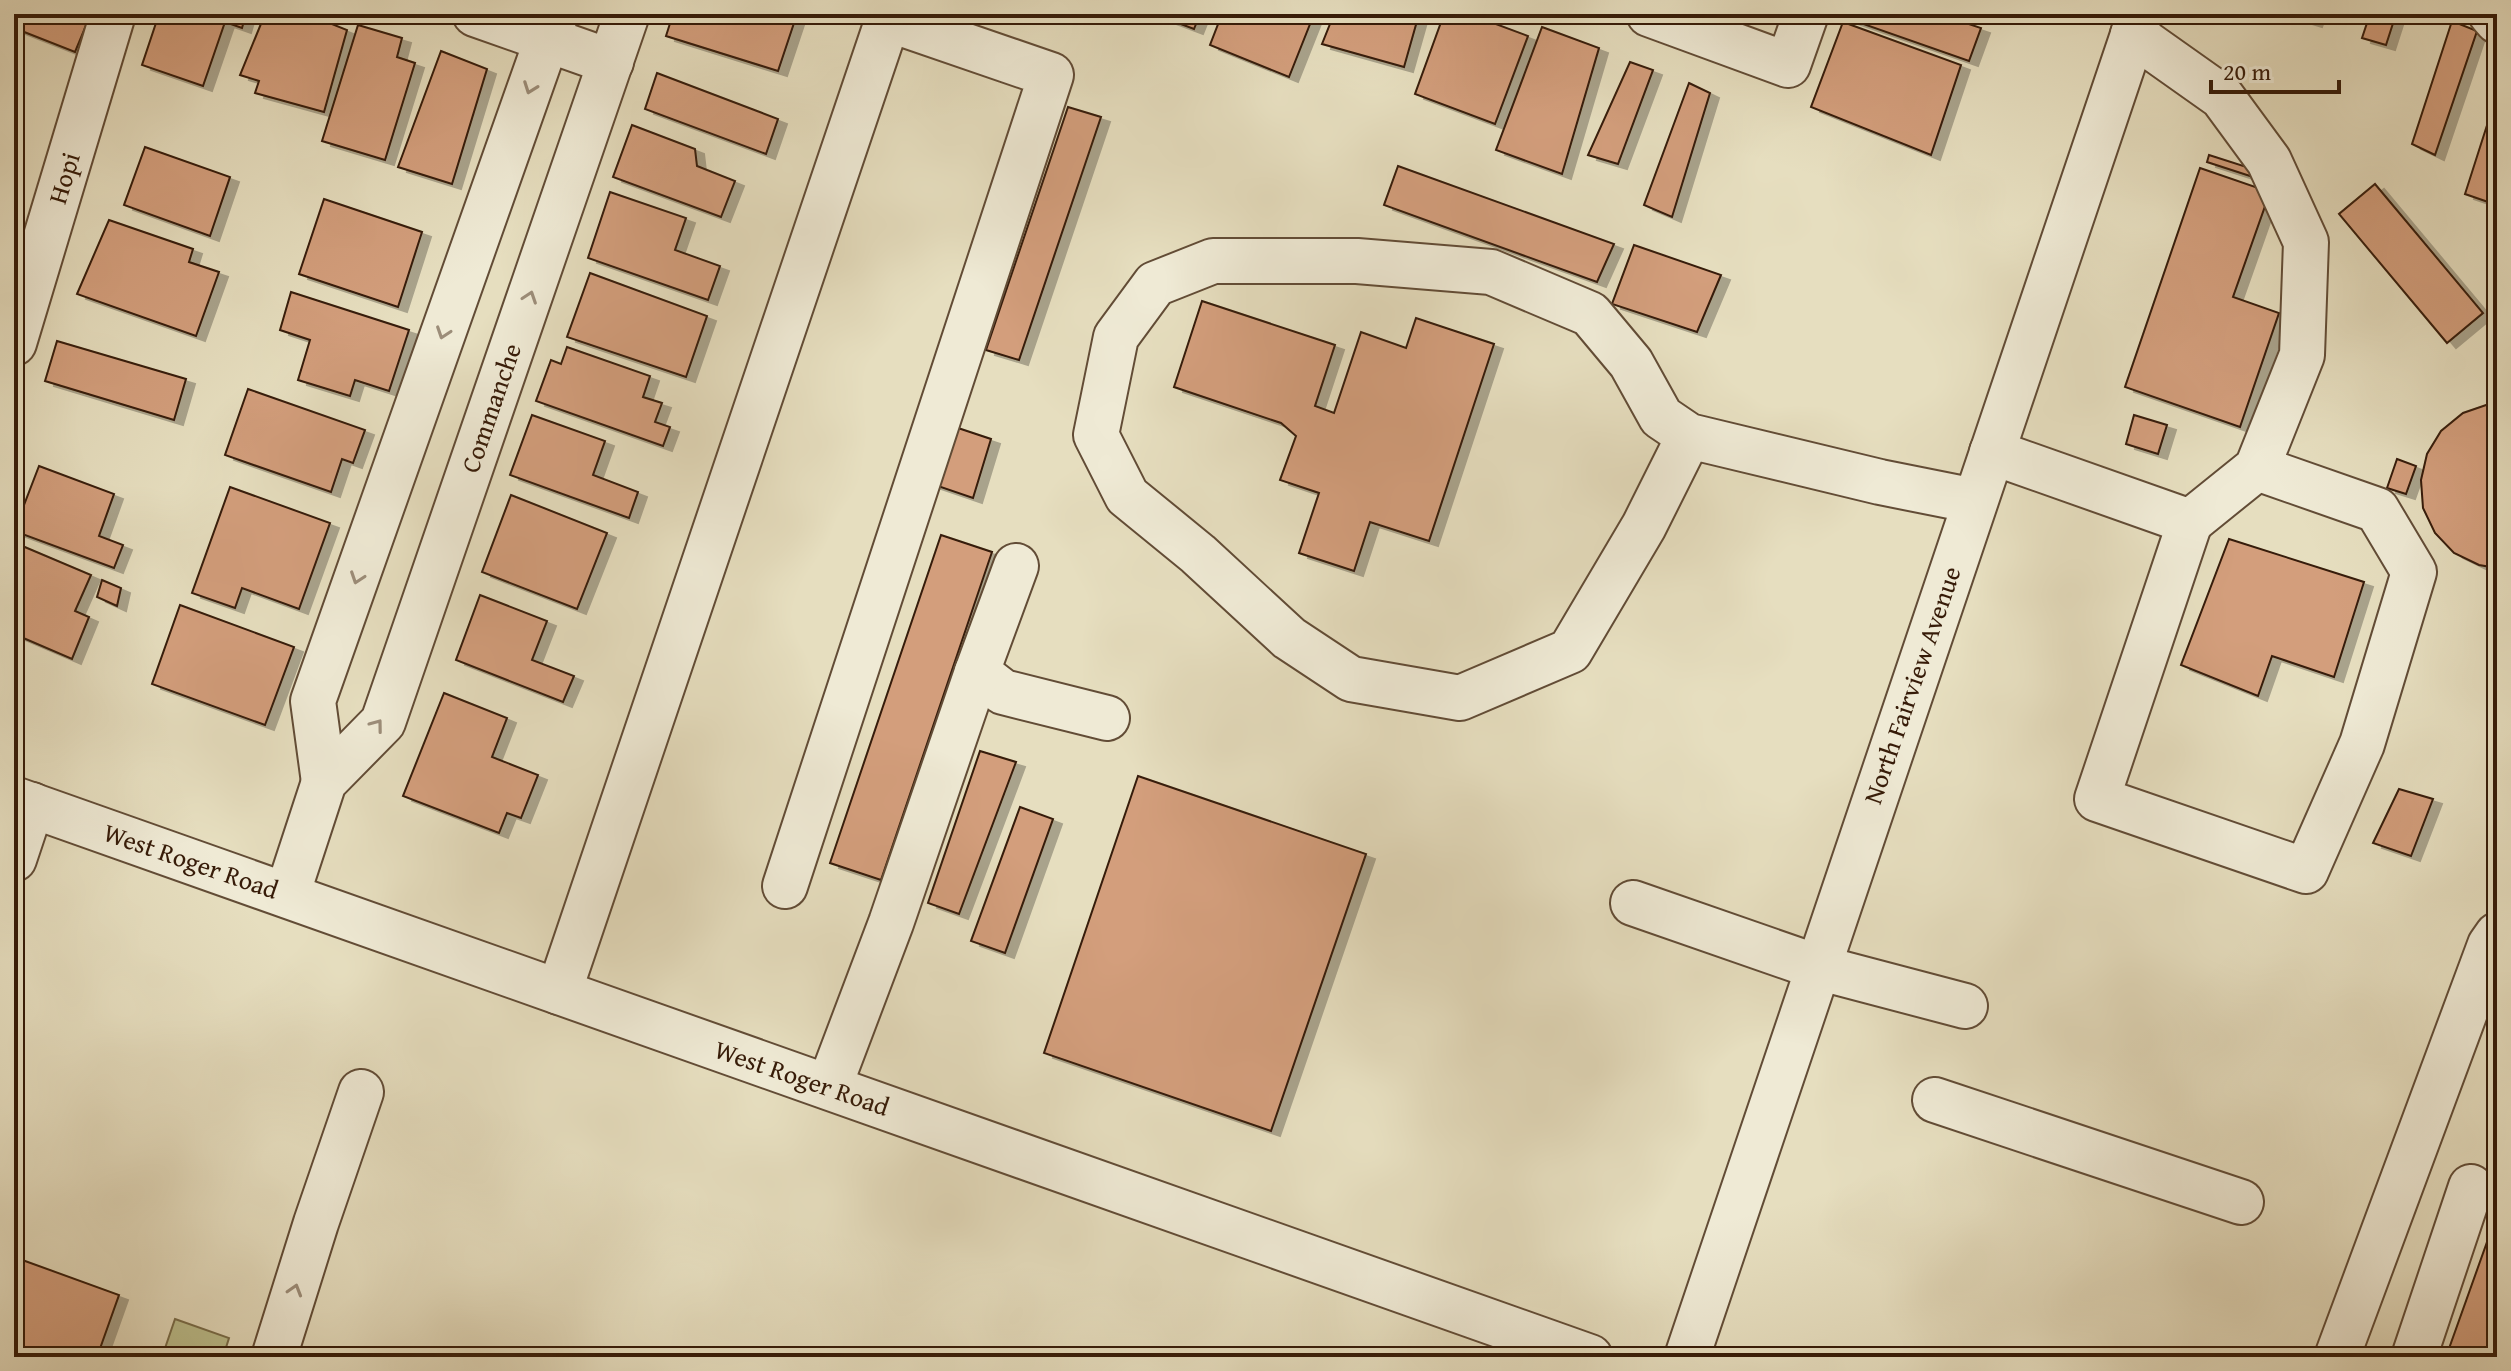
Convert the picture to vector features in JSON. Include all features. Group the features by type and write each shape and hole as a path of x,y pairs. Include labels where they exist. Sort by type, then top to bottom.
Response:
{"street":[{"name":"Hopi","path":"14,343 113,14"},
{"path":"475,14 552,27 611,62"},
{"name":"Commanche","path":"324,782 383,722 627,14"},
{"path":"1649,14 1788,65 1806,14"},
{"path":"2491,14 2497,21"},
{"path":"559,992 888,19 1051,75 785,886"},
{"path":"2136,24 2222,97 2269,161 2306,242 2302,355 2257,468 2190,522 2097,799 2306,871 2362,744 2414,572 2377,510 2257,468"},
{"name":"North Fairview Avenue","path":"1687,1357 2136,24"},
{"name":"Commanche","path":"287,895 324,782 313,701 552,27"},
{"path":"1689,436 1644,526 1570,651 1460,698 1351,679 1289,638 1198,554 1127,496 1096,435 1116,337 1155,284 1213,261 1357,261 1491,272 1590,314 1631,363 1661,417 1689,436 1880,482 1975,501"},
{"path":"1992,452 2190,522"},
{"path":"829,1087 891,923 1016,566"},
{"path":"977,672 1003,692 1107,718"},
{"path":"14,859 23,802"},
{"name":"West Roger Road","path":"23,802 1590,1357"},
{"path":"1633,903 1817,967 1965,1006"},
{"path":"2337,1357 2490,945 2497,935"},
{"path":"274,1357 361,1092"},
{"path":"1935,1100 2241,1202"},
{"path":"2414,1357 2471,1187"}],"green space":[{"path":"175,1319 229,1338 223,1357 162,1357"}],"building":[{"path":"14,14 90,16 75,52 14,28"},
{"path":"159,14 246,14 242,28 225,22 203,86 142,65"},
{"path":"265,14 307,14 347,30 324,112 255,93 259,81 240,75"},
{"path":"673,14 797,14 778,71 666,36"},
{"path":"1154,14 1200,14 1194,29"},
{"path":"1222,14 1314,14 1289,77 1210,45"},
{"path":"1334,14 1419,14 1404,67 1322,44"},
{"path":"1444,14 1469,14 1528,36 1495,124 1415,94"},
{"path":"1851,14 1952,14 1951,18 1981,28 1969,61 1849,19"},
{"path":"2287,14 2316,14 2313,22"},
{"path":"2370,14 2396,14 2386,45 2362,38"},
{"path":"2452,21 2477,31 2435,155 2412,144"},
{"path":"1843,22 1961,65 1931,155 1811,107"},
{"path":"358,25 402,38 397,57 415,63 385,160 322,141"},
{"path":"1542,27 1599,48 1562,174 1496,150"},
{"path":"441,51 487,69 452,184 398,167"},
{"path":"1630,62 1653,70 1618,164 1588,155"},
{"path":"657,73 778,119 766,154 645,109"},
{"path":"1689,83 1710,93 1672,217 1644,205"},
{"path":"2497,94 2497,183 2491,203 2465,194"},
{"path":"1068,107 1101,117 1019,360 986,350"},
{"path":"632,125 695,149 697,166 735,181 721,217 613,177"},
{"path":"145,147 230,177 210,236 124,205"},
{"path":"2209,155 2253,169 2250,176 2207,162"},
{"path":"1398,166 1614,244 1597,282 1384,205"},
{"path":"2200,168 2270,192 2233,297 2279,313 2240,427 2125,387"},
{"path":"2375,184 2483,313 2447,343 2339,214"},
{"path":"610,192 686,218 675,250 720,266 708,300 588,258"},
{"path":"324,199 422,232 398,307 299,274"},
{"path":"109,220 193,249 189,262 219,272 196,336 77,294"},
{"path":"1634,245 1721,275 1697,332 1612,304"},
{"path":"590,273 707,316 686,377 567,337"},
{"path":"291,292 409,330 389,391 355,380 350,396 298,380 310,340 280,330"},
{"path":"1202,301 1335,345 1315,406 1334,413 1361,332 1406,348 1416,318 1494,344 1429,541 1370,522 1354,571 1299,553 1319,493 1280,480 1296,436 1281,423 1174,387"},
{"path":"57,341 186,379 174,420 45,381"},
{"path":"567,347 650,376 643,397 662,403 655,422 670,427 663,446 536,401 551,360 561,364"},
{"path":"248,389 365,430 353,463 342,459 331,492 225,455"},
{"path":"2497,404 2497,568 2479,565 2454,553 2435,533 2423,508 2421,480 2427,454 2441,431 2463,413"},
{"path":"532,415 605,441 593,475 638,492 629,518 510,475"},
{"path":"2134,415 2167,425 2158,454 2126,444"},
{"path":"949,425 991,439 973,498 926,482"},
{"path":"2397,459 2416,466 2406,494 2387,488"},
{"path":"39,466 114,494 99,536 123,545 114,568 14,531"},
{"path":"230,487 330,523 299,609 242,588 235,608 192,593"},
{"path":"511,495 607,533 577,609 482,572"},
{"path":"941,535 992,552 881,880 830,863"},
{"path":"2229,539 2364,582 2334,677 2272,656 2258,696 2181,665"},
{"path":"20,545 91,575 75,611 89,617 72,659 14,634 14,558"},
{"path":"102,580 121,588 117,606 97,597"},
{"path":"480,595 547,621 532,660 574,676 563,702 456,660"},
{"path":"180,605 294,647 265,725 152,684"},
{"path":"444,693 507,718 492,757 538,775 521,818 507,813 499,833 403,796"},
{"path":"980,751 1016,762 959,914 928,903"},
{"path":"1138,776 1366,854 1271,1131 1044,1053"},
{"path":"2399,789 2433,799 2411,856 2373,843"},
{"path":"1020,807 1053,819 1005,953 971,941"},
{"path":"2497,1214 2497,1357 2446,1357"},
{"path":"14,1257 119,1295 97,1357 14,1357"}]}
